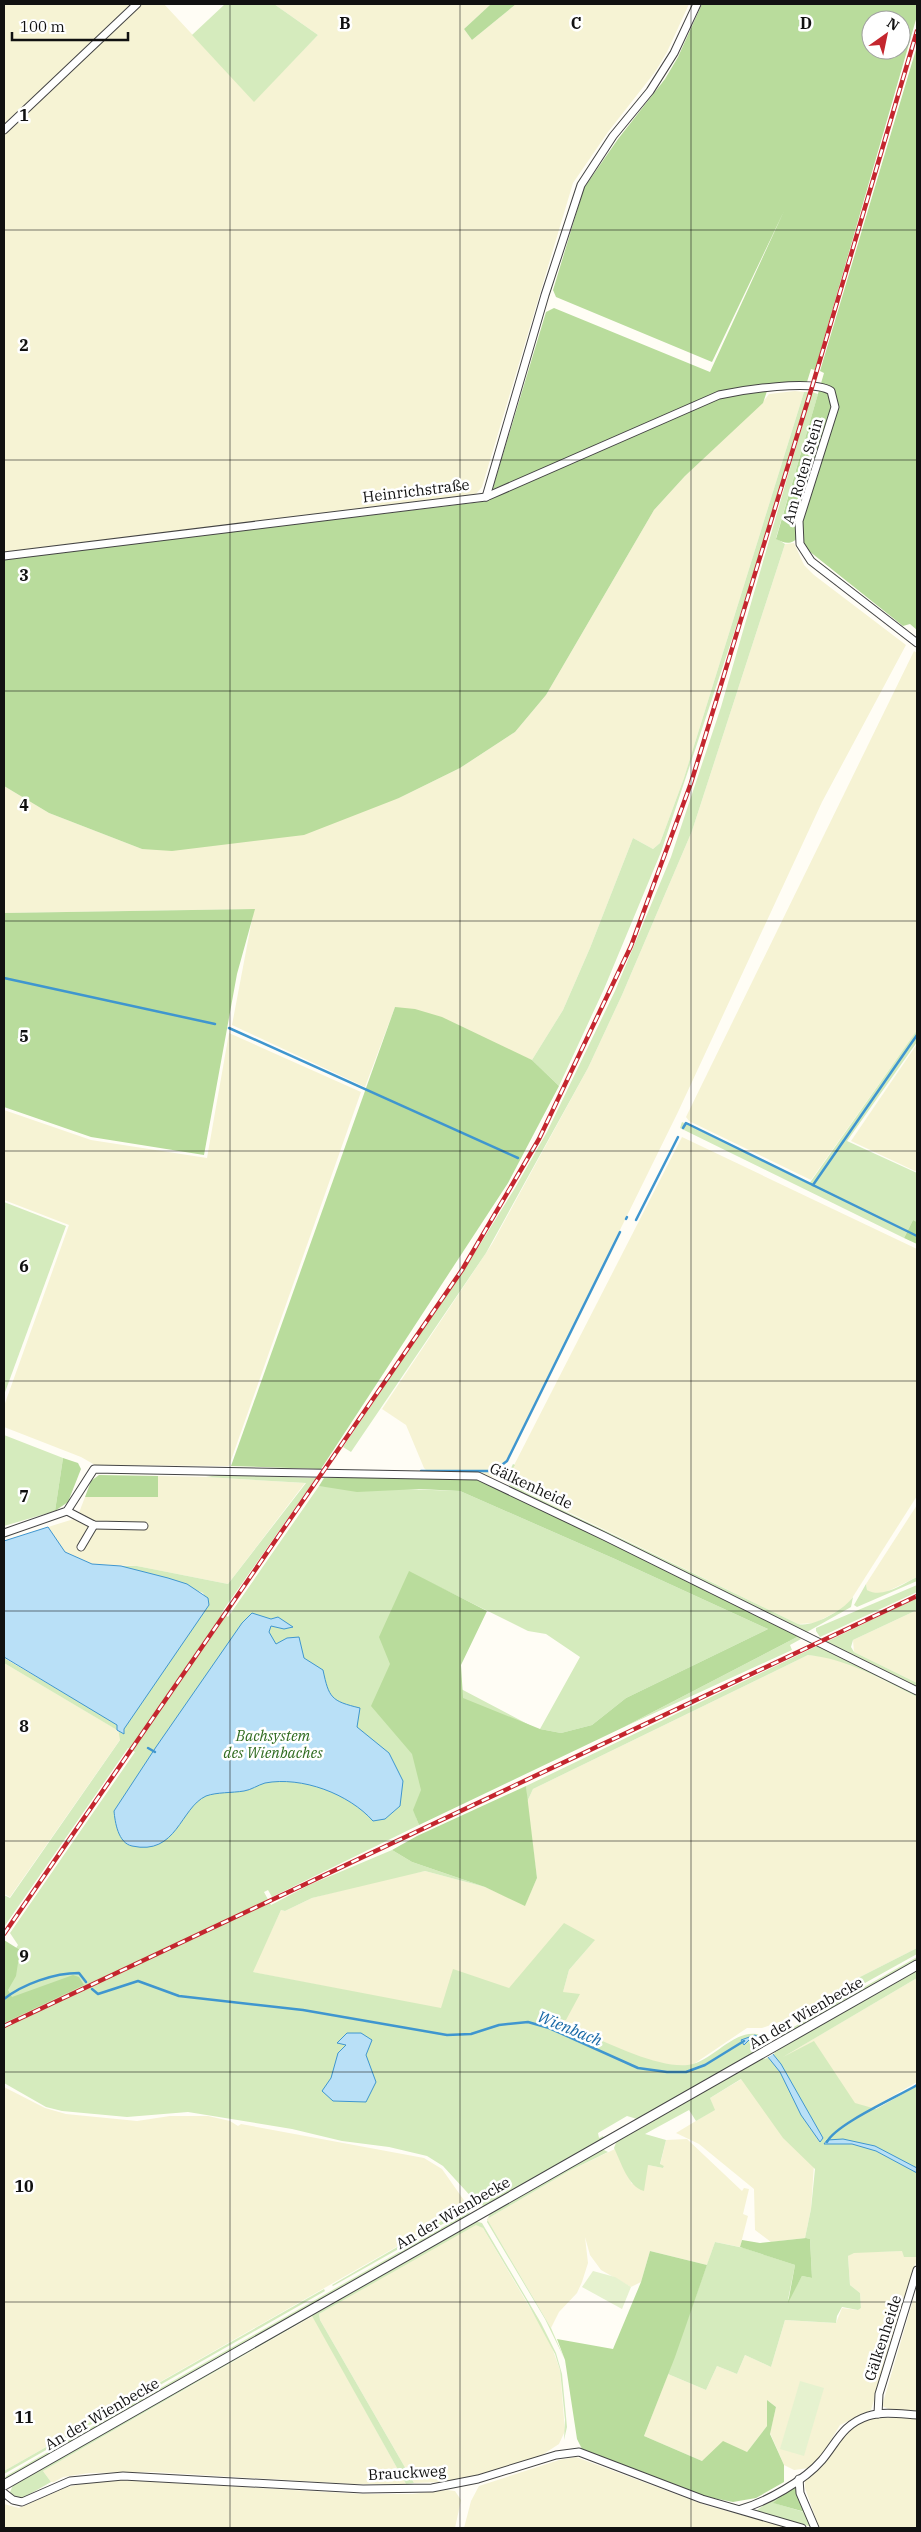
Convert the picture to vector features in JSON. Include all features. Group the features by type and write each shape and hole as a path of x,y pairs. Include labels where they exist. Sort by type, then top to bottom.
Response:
{"street":[{"path":"4,130 137,4"},
{"path":"486,497 545,295 581,184 613,136 650,91 674,53 697,4"},
{"name":"Heinrichstraße","path":"4,556 486,497 719,395 740,390 770,387 812,387"},
{"name":"Am Roten Stein","path":"812,387 822,387 831,391 835,407 799,521 798,537 802,548 820,569 917,643"},
{"name":"Gälkenheide","path":"68,1511 94,1469 478,1476 917,1691"},
{"path":"4,1534 68,1511 94,1525 144,1526"},
{"path":"81,1547 94,1525"},
{"name":"An der Wienbecke","path":"4,2485 917,1965"},
{"name":"Gälkenheide","path":"878,2414 879,2394 917,2270"},
{"path":"740,2509 767,2500 799,2479 822,2460 844,2429 860,2419 878,2414 917,2415"},
{"name":"Brauckweg","path":"4,2493 13,2500 22,2502 70,2481 123,2476 363,2490 432,2488 478,2479 556,2455 579,2452 687,2494 802,2528"},
{"path":"799,2479 800,2493 815,2528"}],"shaded area":[{"path":"4,4 133,4 4,127"},
{"path":"142,4 164,4 254,101 318,35 274,4 491,4 464,29 472,40 516,4 689,4 667,52 655,72 608,132 573,183 482,487 475,495 4,553 4,135"},
{"path":"795,391 804,392 684,778 660,843 653,849 633,838 590,948 563,1010 532,1060 395,1007 365,1087 232,1025 254,909 4,913 4,786 49,813 142,849 399,798 460,768 515,732 546,695 654,510 685,476 762,403 769,394"},
{"path":"794,543 804,565 814,575 906,645 822,802 678,1112 500,1474 492,1477 430,1474 424,1468 406,1425 382,1409 492,1244 588,1068 622,995 692,831 785,544"},
{"path":"914,651 917,653 917,1030 811,1180 689,1121 686,1117"},
{"path":"229,1033 361,1092 229,1466 95,1465 81,1457 4,1427 4,1406 69,1225 4,1200 4,1110 91,1140 207,1158"},
{"path":"917,1044 917,1170 915,1171 851,1141"},
{"path":"682,1137 917,1249 917,1496 847,1606 815,1623 798,1624 511,1484 509,1475"},
{"path":"158,1476 305,1483 228,1584 137,1566 92,1565 65,1552 48,1527 77,1518 85,1497 158,1497"},
{"path":"917,1505 917,1577 882,1594 874,1594 867,1590 866,1584"},
{"path":"917,1610 917,1683 854,1652 853,1640"},
{"path":"808,1655 829,1657 849,1663 917,1697 917,1948 856,1979 794,2017 762,2028 747,2028 685,2070 639,2062 553,2027 569,1970 594,1941 509,1988 441,2009 252,1972 281,1910 285,1911 312,1898 389,1878 425,1871 485,1887 525,1905 537,1878 527,1802 533,1789"},
{"path":"4,1663 124,1734 10,1897 4,1894"},
{"path":"917,1978 917,2082 825,2135 781,2058"},
{"path":"745,2077 814,2165 811,2209 805,2238 771,2242 755,2230 754,2189 699,2144 676,2133 714,2110 710,2098"},
{"path":"4,2087 45,2108 66,2114 137,2121 170,2116 208,2116 230,2121 238,2126 241,2124 424,2158 442,2169 468,2206 4,2471"},
{"path":"687,2139 742,2191 744,2188 749,2189 743,2214 748,2216 740,2247 715,2242 707,2265 650,2251 641,2282 631,2287 601,2270 590,2255 585,2237 588,2263 582,2282 577,2293 559,2312 551,2328 487,2219 569,2171 615,2149 632,2184 648,2165 663,2168 664,2166 660,2165 666,2140"},
{"path":"476,2224 483,2228 550,2342 560,2370 565,2431 559,2444 539,2457 482,2475 442,2482 414,2483 320,2320 319,2314"},
{"path":"903,2251 917,2257 917,2259 871,2410 840,2425 820,2458 809,2468 794,2470 784,2465 770,2433 776,2407 767,2400 767,2426 747,2452 702,2461 644,2436 668,2374 706,2390 717,2366 737,2374 745,2355 771,2367 785,2320 836,2323 842,2308 858,2310 861,2308 860,2293 850,2285 848,2256 854,2252"},
{"path":"913,2300 917,2303 917,2411 889,2409 882,2406"},
{"path":"313,2316 406,2484 351,2484 153,2472 89,2473 63,2477 51,2482 43,2471"},
{"path":"873,2418 917,2418 917,2528 819,2528 805,2488 805,2479 847,2430"},
{"path":"576,2457 708,2506 790,2528 464,2528 471,2501 479,2486 559,2460"},
{"path":"122,2480 363,2494 412,2494 447,2490 455,2491 461,2500 455,2528 4,2528 4,2504 19,2508 67,2487 95,2481"}],"green space":[{"path":"225,4 274,4 318,35 254,102 192,35"},
{"path":"491,4 516,4 472,40 464,29"},
{"path":"702,4 917,4 917,16 911,37 911,10 861,10 861,60 904,60 815,370 811,369 807,382 769,385 763,403 685,476 654,510 546,695 515,732 460,768 399,798 304,835 172,851 142,849 49,813 4,786 4,559 489,501 546,312 554,308 710,372 784,211 712,362 556,297 553,290 584,188 618,139 665,79 678,57"},
{"path":"917,46 917,630 910,624 903,626 804,547 800,536 788,543 776,539 824,373 820,371"},
{"path":"804,392 809,392 746,597 661,852 604,989 559,1086 532,1060 563,1010 590,948 633,838 653,849 660,843 684,778"},
{"path":"812,392 818,394 776,538 785,544 692,831 622,995 588,1068 486,1253 351,1452 343,1447 479,1246 515,1188 547,1132 615,991 671,857 721,707"},
{"path":"255,909 237,974 204,1155 91,1137 4,1107 4,913"},
{"path":"395,1007 415,1009 442,1017 532,1060 559,1086 508,1183 321,1469 231,1466"},
{"path":"917,1030 917,1042 847,1141 917,1173 917,1222 913,1220 904,1238 680,1128 682,1122 809,1184"},
{"path":"4,1202 66,1226 4,1395"},
{"path":"913,1220 917,1222 917,1244 904,1238"},
{"path":"4,1435 63,1458 55,1511 4,1526"},
{"path":"63,1458 78,1463 81,1469 68,1502 55,1511"},
{"path":"513,1464 515,1465 509,1475 511,1484 525,1492 798,1624 812,1623 820,1620 836,1612 853,1597 851,1607 807,1632 512,1488 505,1480"},
{"path":"99,1475 158,1476 158,1497 85,1497 91,1481"},
{"name":"Bachsystem des Wienbaches","path":"218,1475 316,1478 222,1612 228,1617 319,1486 460,1491 768,1629 626,1698 592,1725 561,1733 540,1729 580,1657 546,1634 528,1631 409,1572 387,1650 558,1740 416,1817 419,1825 272,1897 268,1890 264,1892 271,1905 309,1885 392,1850 412,1862 485,1887 425,1871 312,1898 285,1911 281,1910 253,1972 441,2008 453,1969 509,1988 564,1923 595,1940 569,1970 563,1992 580,1994 566,2020 556,2020 624,2050 662,2063 679,2065 693,2064 702,2060 743,2035 761,2035 777,2052 777,2049 917,1970 917,1978 783,2057 814,2041 855,2103 876,2109 917,2086 917,2257 904,2257 902,2251 854,2253 848,2256 850,2285 860,2293 861,2308 858,2310 842,2307 837,2316 836,2323 785,2320 771,2367 745,2355 737,2374 717,2366 706,2390 668,2374 715,2242 744,2248 795,2265 788,2300 802,2276 812,2278 810,2239 805,2238 811,2209 815,2169 783,2138 741,2079 710,2098 715,2110 696,2121 689,2110 645,2134 666,2140 660,2164 664,2166 663,2168 648,2165 644,2191 638,2189 629,2179 614,2148 617,2140 637,2119 627,2116 598,2133 599,2138 603,2136 604,2138 485,2206 481,2205 484,2202 476,2202 443,2166 427,2156 389,2147 342,2141 292,2129 188,2112 127,2117 62,2111 46,2107 4,2083 4,1967 18,1945 10,1933 135,1752 128,1748 4,1927 4,1895 10,1898 120,1740 118,1728 117,1730 4,1663 4,1658 117,1724 62,1554 102,1569 130,1569 121,1566 137,1566 228,1584 306,1483 206,1477","holes":["172,1580 203,1593 208,1602"]},
{"path":"426,1477 478,1479 498,1487 799,1636 624,1727 419,1825 413,1810 421,1790 412,1754 371,1706 390,1664 379,1637 409,1571 487,1611 461,1665 463,1698 540,1729 561,1733 592,1725 626,1698 768,1629 460,1491 419,1489 357,1492 319,1486 324,1478"},
{"path":"917,1577 917,1581 857,1607 854,1605 866,1584 867,1590 879,1593 892,1590"},
{"path":"917,1585 917,1592 820,1637 816,1631 816,1628"},
{"path":"917,1598 917,1610 853,1640 851,1647 854,1652 917,1683 917,1688 826,1642"},
{"path":"799,1636 801,1639 790,1645 792,1650 624,1727"},
{"path":"817,1646 917,1694 917,1697 851,1665 808,1655 533,1789 527,1802 526,1786"},
{"path":"526,1786 537,1878 525,1906 485,1887 412,1862 392,1850 417,1836"},
{"path":"4,1940 20,1950 16,1976 8,1990 12,1997 73,1975 79,1977 84,1985 4,2023"},
{"path":"917,1948 917,1954 795,2022 794,2017 856,1979"},
{"path":"917,1957 917,1960 777,2039 792,2028"},
{"path":"602,2149 608,2152 569,2171 488,2218 492,2211"},
{"path":"471,2204 471,2208 332,2285"},
{"path":"471,2211 468,2215 4,2480 6,2476"},
{"path":"488,2220 551,2328 565,2360 545,2319 487,2222"},
{"path":"475,2221 482,2223 541,2323 556,2353 562,2374 567,2427 564,2440 565,2420 560,2370 555,2354 526,2300 483,2228 476,2225 319,2314 320,2320 414,2483 406,2484 312,2316 43,2471 51,2482 23,2498 14,2497 10,2492 13,2485"},
{"path":"810,2239 812,2278 802,2276 788,2303 795,2265 740,2247 742,2240 760,2243"},
{"path":"650,2251 707,2265 675,2357 644,2436 702,2461 723,2441 747,2452 767,2426 767,2400 776,2407 770,2434 784,2465 784,2482 756,2498 733,2502 703,2496 582,2449 577,2439 565,2360 557,2339 613,2349 641,2282"},
{"path":"593,2271 615,2277 631,2287 622,2309 582,2287"},
{"path":"324,2289 325,2291 4,2474 4,2471"},
{"path":"800,2381 824,2388 804,2456 780,2449"},
{"path":"795,2481 812,2527 756,2511","holes":["794,2486 804,2512 774,2503"]},
{"path":"794,2486 805,2512 773,2503"}],"water":[{"path":"48,1527 65,1552 92,1564 121,1566 168,1578 187,1584 208,1598 209,1605 124,1729 124,1734 117,1730 117,1725 4,1657 4,1541"},
{"path":"252,1613 271,1619 278,1617 293,1627 284,1629 271,1626 269,1632 276,1644 287,1638 299,1637 304,1658 323,1670 327,1687 333,1697 343,1703 360,1708 357,1727 389,1753 403,1781 400,1806 385,1819 373,1821 351,1803 324,1789 294,1782 265,1783 239,1792 206,1796 197,1802 168,1838 159,1844 147,1847 127,1844 120,1837 114,1811 242,1623"},
{"path":"347,2033 361,2033 372,2040 366,2055 376,2082 366,2102 333,2101 322,2091 331,2078 338,2053 346,2045 337,2043"},
{"path":"755,2035 760,2038 781,2064 823,2138 820,2142 801,2115 780,2072 755,2041 749,2040 744,2045 741,2040"},
{"path":"843,2139 875,2146 917,2168 917,2173 876,2151 852,2144 824,2144 827,2140"}],"pier":[{"path":"765,2039 775,2053 765,2059 755,2045"}],"waterway":[{"path":"4,978 215,1024"},
{"path":"229,1028 518,1158"},
{"path":"813,1185 917,1035"},
{"path":"683,1128 686,1123 917,1236"},
{"path":"636,1220 678,1137"},
{"path":"503,1464 507,1461 620,1232"},
{"path":"421,1471 489,1471 495,1469"},
{"path":"148,1748 155,1752"},
{"name":"Wienbach","path":"4,1999 29,1984 49,1977 79,1973 86,1982"},
{"name":"Wienbach","path":"92,1989 98,1994 138,1981 179,1996 303,2010 447,2035 471,2034 499,2025 528,2022 549,2028 638,2068 667,2072 686,2072 705,2065 744,2041"},
{"path":"827,2142 842,2127 854,2119 917,2085"}],"railway":[{"path":"4,1934 462,1270 539,1139 631,946 691,783 812,387 917,31"},
{"path":"4,2026 917,1596"}]}
